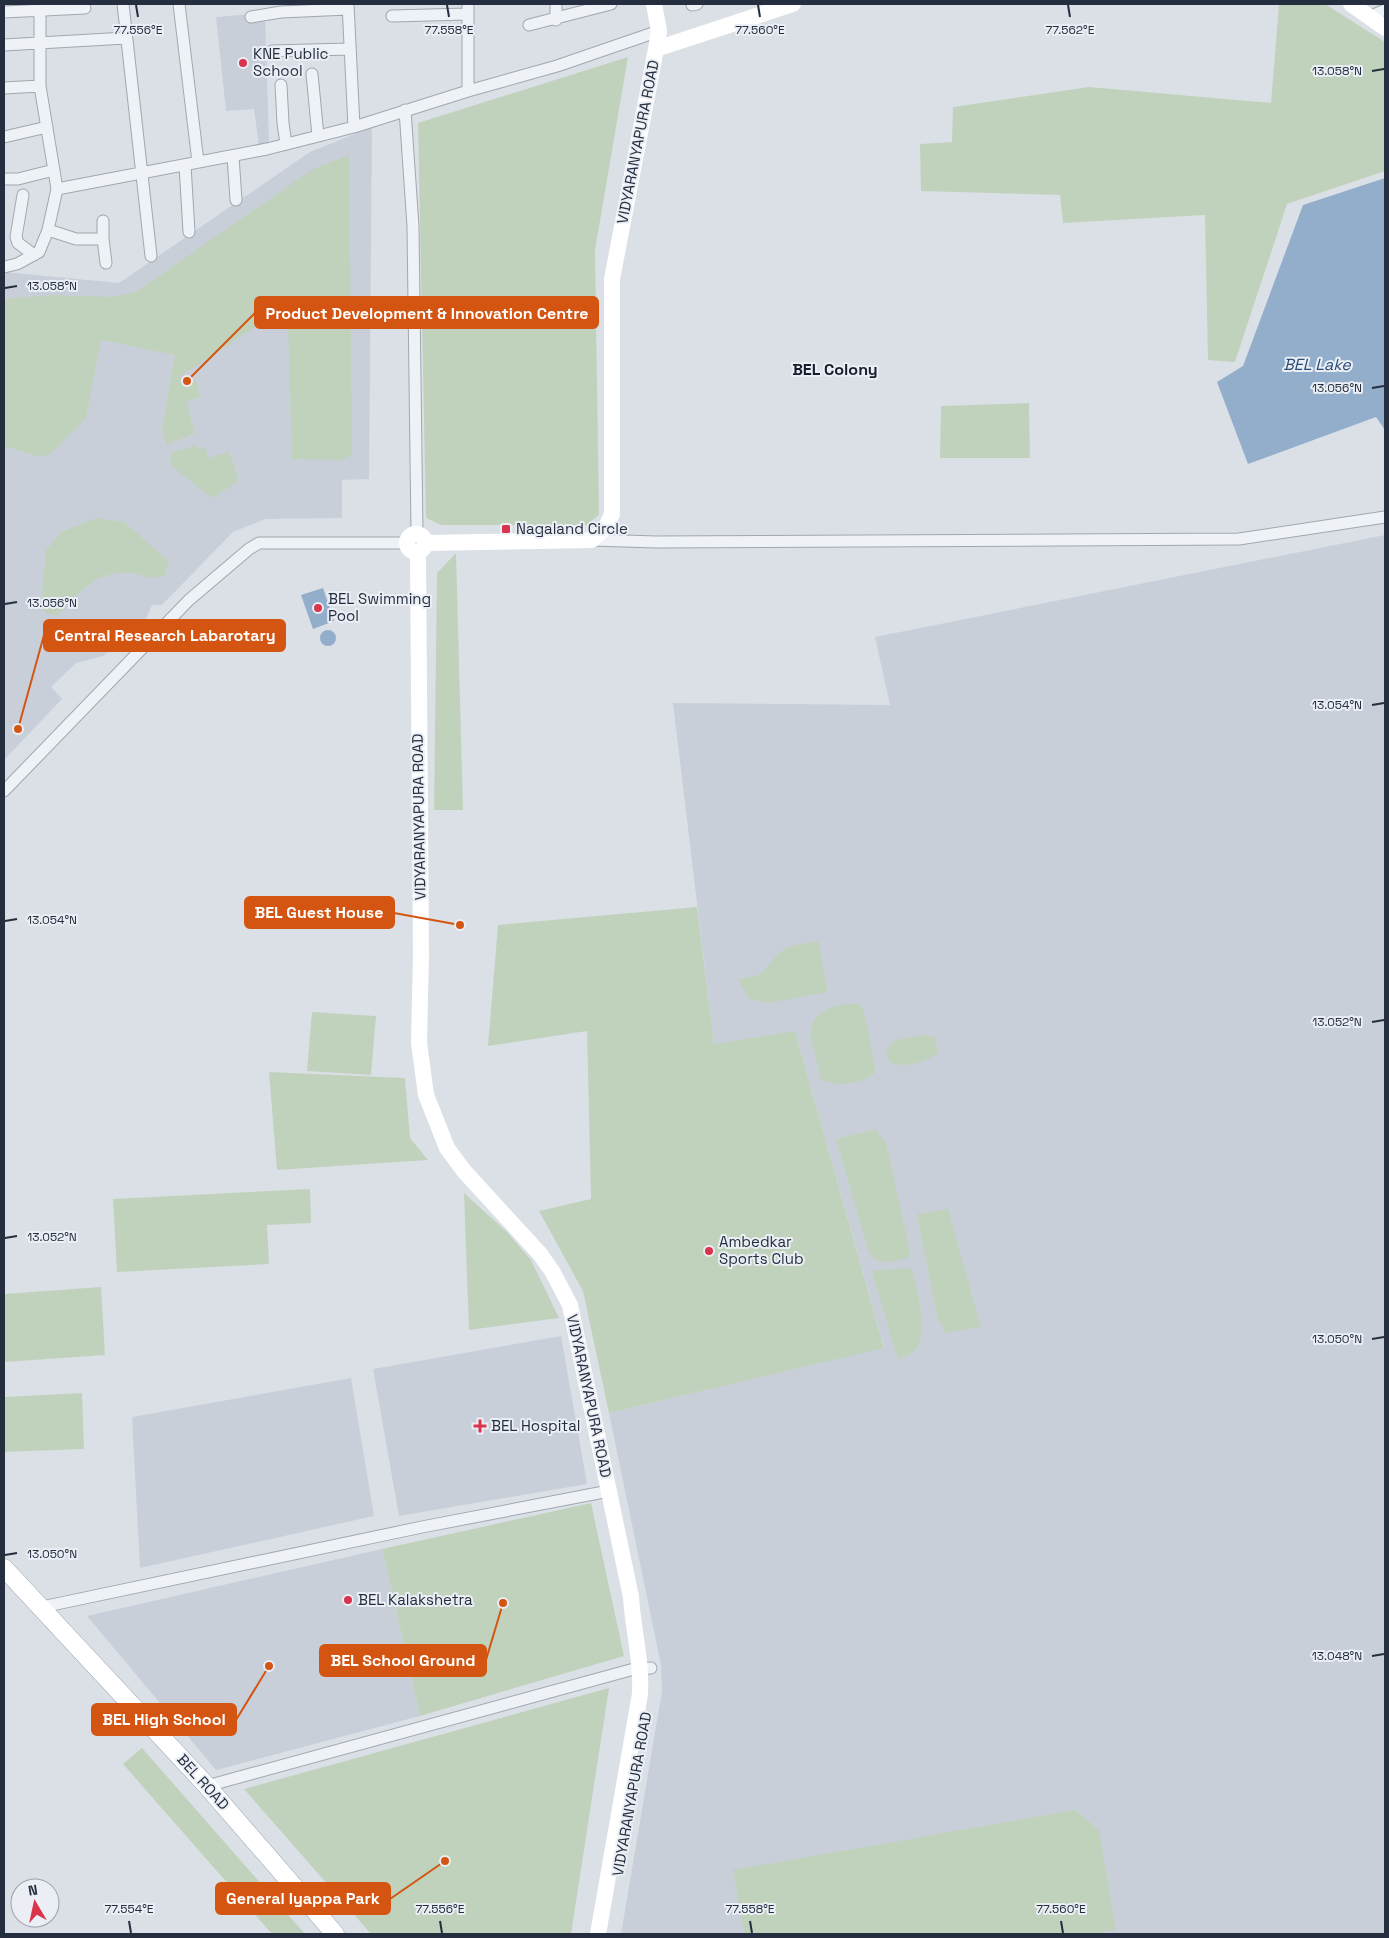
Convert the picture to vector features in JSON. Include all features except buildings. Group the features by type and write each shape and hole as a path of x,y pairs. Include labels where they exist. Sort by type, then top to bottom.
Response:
{"main road":[{"name":"VIDYARANYAPURA ROAD","path":"592,540 606,527 612,514 612,279 659,31 654,4"},
{"path":"656,49 793,4"},
{"path":"1352,4 1385,28"},
{"path":"417,543 592,540"},
{"name":"VIDYARANYAPURA ROAD","path":"417,543 421,955 419,1044 426,1095 451,1153 540,1254 552,1271 570,1305 632,1597 640,1617 650,1691 606,1934"},
{"name":"BEL ROAD","path":"4,1568 208,1786 335,1934"},
{"name":"VIDYARANYAPURA ROAD","path":"598,1934 646,1668"}],"street":[{"path":"124,4 126,38 151,256"},
{"path":"179,4 198,162"},
{"path":"556,4 556,20"},
{"path":"529,25 556,20 611,4"},
{"path":"252,17 348,6 354,127"},
{"path":"4,267 17,264 39,252 48,230 57,188 40,86 40,7"},
{"path":"4,12 40,7 85,8"},
{"path":"392,16 467,9 468,91"},
{"path":"1369,17 1385,10"},
{"path":"57,188 233,156 354,127 468,91 557,66 659,31"},
{"path":"4,45 126,38"},
{"path":"272,51 350,49"},
{"path":"312,74 318,136"},
{"path":"281,85 286,144"},
{"path":"4,88 40,86"},
{"path":"4,791 189,600 249,549 259,543 417,543 414,226 405,110"},
{"path":"4,137 47,127"},
{"path":"233,156 236,200"},
{"path":"185,164 190,232"},
{"path":"4,179 18,179 54,170"},
{"path":"23,195 16,237 18,243 34,255"},
{"path":"104,221 103,239 106,263"},
{"path":"48,230 76,239 103,239"},
{"path":"592,540 656,542 1239,539 1385,517"},
{"path":"42,1607 422,1527 609,1491"},
{"path":"208,1786 646,1668"}],"shaded area":[{"name":"KNE Public School","path":"265,13 269,143 259,146 254,109 226,111 216,17"},
{"path":"372,127 369,479 342,480 342,518 265,519 233,532 162,605 152,605 142,628 103,656 76,663 51,687 62,699 4,760 4,272 119,283 310,152"},
{"path":"1385,535 1385,1934 621,1934 662,1691 661,1665 609,1413 884,1347 795,1031 714,1045 673,703 890,705 875,637"},
{"name":"BEL Hospital","path":"561,1336 587,1484 399,1516 373,1369"},
{"path":"351,1378 374,1516 140,1568 132,1417"},
{"path":"382,1549 420,1716 216,1770 87,1616"}],"green space":[{"path":"1279,4 1325,4 1385,42 1385,171 1287,204 1235,362 1208,360 1205,215 1063,223 1060,195 921,191 920,144 952,142 953,107 1089,87 1271,103"},
{"path":"628,57 595,250 599,515 586,525 441,525 426,518 418,123"},
{"path":"349,155 352,454 342,460 292,459 288,322 260,324 179,377 196,380 200,397 186,402 195,433 167,445 162,430 175,355 101,340 86,418 50,454 40,457 4,446 4,299 55,295 113,297 136,292 313,169"},
{"path":"1029,403 1030,458 940,458 941,406"},
{"path":"196,445 197,449 205,447 209,458 229,452 239,481 212,498 173,467 169,454"},
{"path":"96,518 124,522 169,561 165,575 154,578 127,573 104,576 87,586 57,616 46,613 41,605 46,550 61,532"},
{"path":"456,553 463,810 434,810 437,573"},
{"name":"Ambedkar Sports Club","path":"697,907 714,1044 795,1031 884,1348 609,1413 583,1291 539,1211 591,1199 587,1031 488,1046 498,925"},
{"path":"818,941 828,992 768,1003 749,999 738,979 762,972 786,948"},
{"path":"838,1005 860,1005 864,1011 876,1072 863,1080 850,1084 836,1084 821,1080 810,1034 812,1026 819,1014 825,1010"},
{"path":"312,1012 376,1016 371,1075 307,1071"},
{"path":"923,1035 935,1037 938,1053 920,1062 906,1065 900,1065 888,1060 886,1050 895,1040"},
{"path":"269,1072 405,1078 410,1138 428,1160 277,1170"},
{"path":"876,1129 886,1143 910,1252 909,1257 892,1262 882,1262 869,1253 836,1139"},
{"path":"310,1189 311,1223 267,1225 269,1264 117,1272 113,1199"},
{"path":"464,1193 507,1232 531,1260 559,1318 469,1330"},
{"path":"948,1209 981,1327 945,1333 937,1316 917,1214"},
{"path":"907,1268 912,1270 917,1289 922,1333 915,1350 898,1360 872,1271"},
{"path":"101,1287 105,1355 4,1362 4,1294"},
{"path":"82,1393 84,1449 4,1452 4,1397"},
{"path":"591,1503 624,1656 420,1716 382,1549"},
{"path":"609,1688 571,1934 371,1934 244,1789"},
{"path":"142,1748 305,1934 272,1934 123,1764"},
{"path":"1075,1810 1099,1830 1116,1930 1090,1934 744,1934 733,1870"}],"water":[{"name":"BEL Lake","path":"1385,178 1385,430 1376,417 1248,464 1217,382 1243,366 1303,205"},
{"name":"BEL Swimming Pool","path":"323,588 334,621 313,629 301,595"},
{"path":"328,630 336,638 328,646 320,638"}],"place":[{"name":"KNE Public School","path":"243,63"},
{"name":"Product Development & Innovation Centre","path":"187,381"},
{"name":"Nagaland Circle","path":"506,529"},
{"name":"BEL Swimming Pool","path":"318,608"},
{"name":"Central Research Labarotary","path":"18,729"},
{"name":"BEL Guest House","path":"460,925"},
{"name":"Ambedkar Sports Club","path":"709,1251"},
{"name":"BEL Hospital","path":"480,1426"},
{"name":"BEL Kalakshetra","path":"348,1600"},
{"name":"BEL School Ground","path":"503,1603"},
{"name":"BEL High School","path":"269,1666"},
{"name":"General Iyappa Park","path":"445,1861"}],"district":[{"name":"BEL Colony","path":"835,369"}]}
